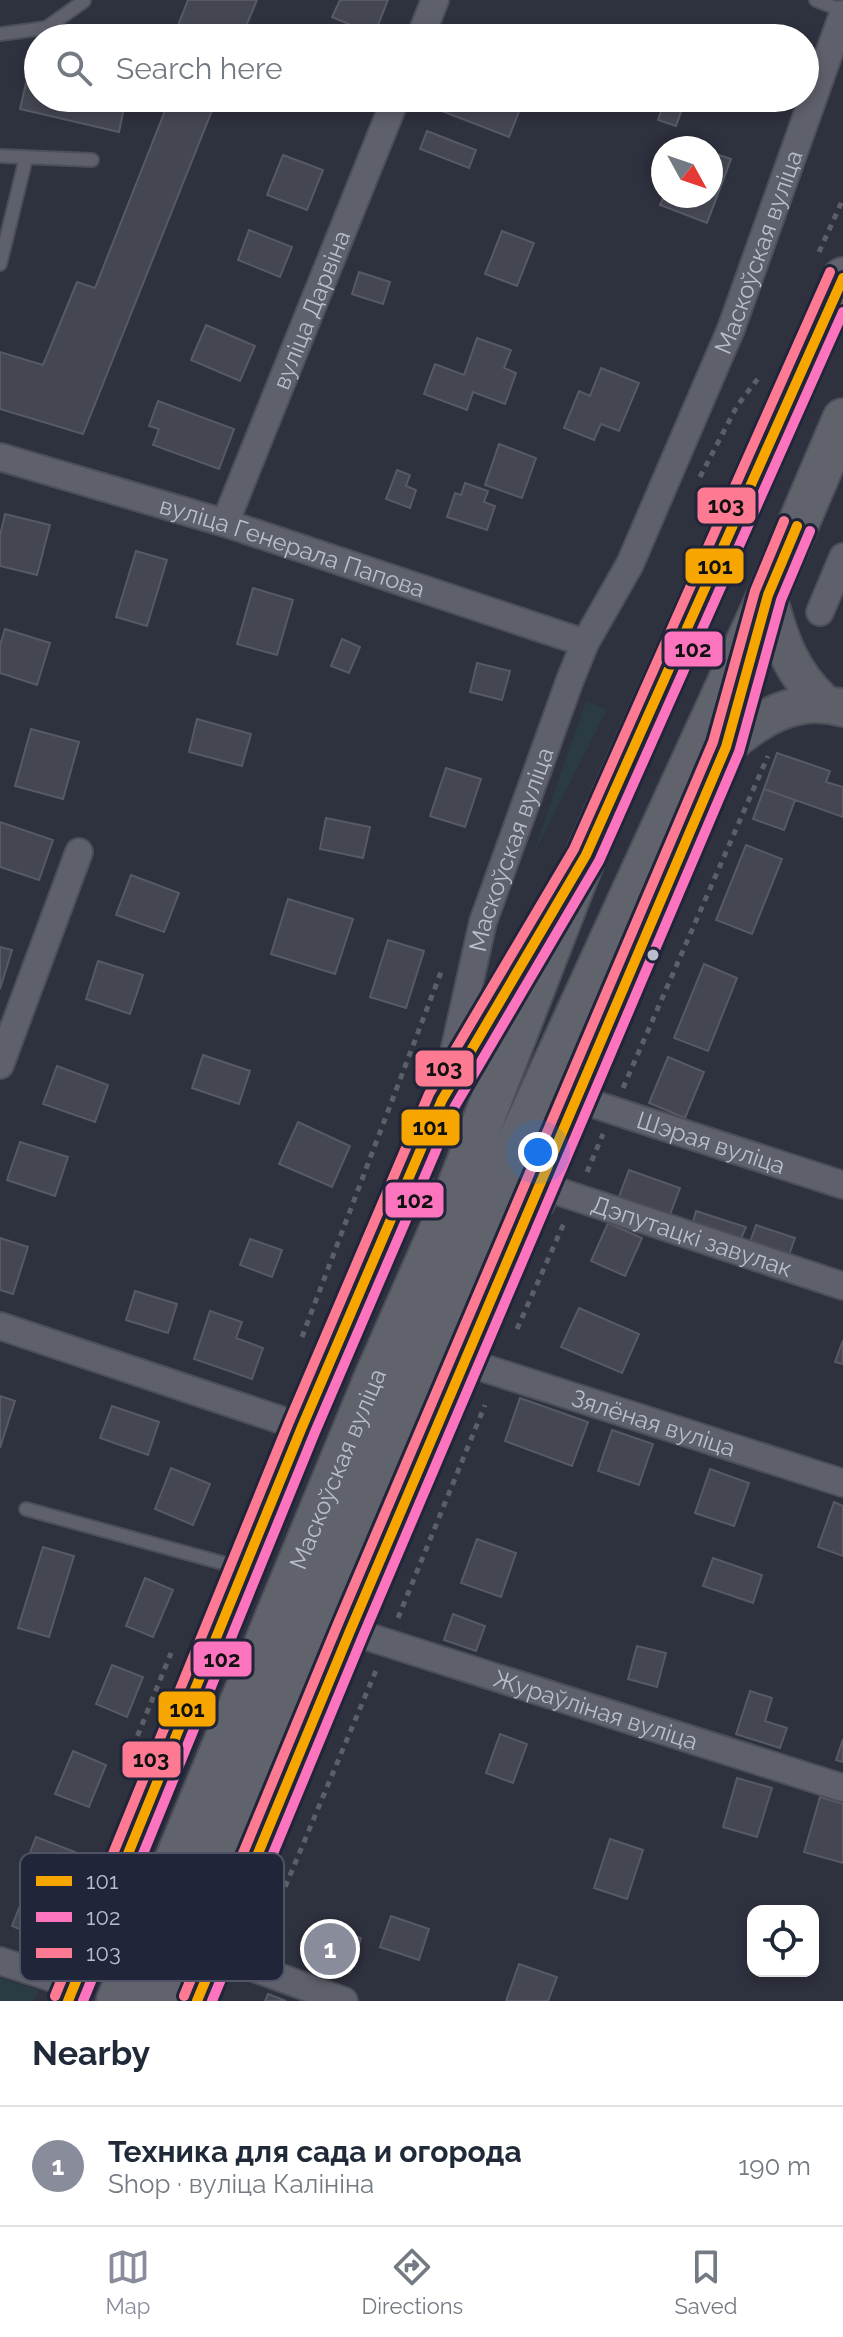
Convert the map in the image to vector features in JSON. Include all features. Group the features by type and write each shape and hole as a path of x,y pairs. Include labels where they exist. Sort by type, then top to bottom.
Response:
{"main road":[{"name":"Маскоўская вуліца","path":"216,1853 481,1178 586,855 830,266"},
{"name":"Маскоўская вуліца","path":"481,1178 768,595 843,419"},
{"path":"442,1100 586,855"},
{"path":"481,1178 538,1193"},
{"path":"404,1190 466,1216"},
{"name":"Маскоўская вуліца","path":"178,1853 375,1377 466,1216"},
{"name":"Маскоўская вуліца","path":"117,2001 125,1981"},
{"name":"Маскоўская вуліца","path":"158,2001 166,1981"}],"street":[{"path":"426,24 435,0"},
{"name":"Маскоўская вуліца","path":"819,80 843,12"},
{"name":"вуліца Дарвіна","path":"225,523 390,112"},
{"name":"Маскоўская вуліца","path":"129,1853 302,1427 442,1100 483,922 585,643 630,564 731,329 808,112"},
{"name":"вуліца Генерала Папова","path":"0,457 225,523 585,643"},
{"path":"820,612 843,557"},
{"path":"768,595 784,651 808,688 833,705"},
{"name":"Маскоўская вуліца","path":"258,1853 726,747 768,595"},
{"path":"726,747 763,719 783,709 833,705"},
{"path":"0,1065 79,852"},
{"name":"Шэрая вуліца","path":"578,1099 843,1185"},
{"name":"Дэпутацкі завулак","path":"538,1193 843,1286"},
{"path":"0,1326 302,1427"},
{"name":"Зялёная вуліца","path":"465,1362 843,1483"},
{"name":"Жураўліная вуліца","path":"350,1631 843,1788"},
{"path":"0,1961 20,1970"},
{"path":"284,1979 344,2001"},
{"path":"45,1981 72,1993"},
{"name":"Маскоўская вуліца","path":"197,2001 205,1981"}],"lane":[{"path":"816,0 843,12"},
{"path":"52,24 84,1"},
{"path":"0,34 24,31"},
{"path":"0,156 92,160"},
{"path":"0,264 26,158"},
{"path":"26,1509 244,1569"}],"path":[{"path":"830,266 843,199"},
{"path":"694,489 737,406 768,365"},
{"path":"298,1348 445,960"},
{"path":"130,1756 175,1643"},
{"path":"284,1892 347,1741"}],"shaded area":[{"path":"586,701 607,710 532,857"},
{"path":"0,1978 39,1990 34,2001 0,2001"}],"building":[{"path":"188,0 257,0 247,24 179,24"},
{"path":"340,0 388,0 378,24 348,24 332,17"},
{"path":"33,112 123,112 119,132"},
{"path":"164,112 211,112 83,434 0,409 0,352 43,365 77,282 95,288"},
{"path":"444,112 519,112 509,137"},
{"path":"661,112 681,112 676,126 658,120"},
{"path":"427,131 476,150 469,168 420,149"},
{"path":"283,155 323,170 307,210 267,195"},
{"path":"723,156 731,159 723,180"},
{"path":"668,208 713,208 707,223"},
{"path":"249,230 292,247 280,277 238,260"},
{"path":"502,231 534,243 517,286 485,274"},
{"path":"359,272 390,282 383,304 352,294"},
{"path":"206,325 255,346 240,381 191,360"},
{"path":"477,338 511,350 504,368 516,373 505,404 473,392 467,410 424,394 435,364 464,375"},
{"path":"601,368 639,383 619,431 601,424 594,440 564,428 579,391 590,396"},
{"path":"158,401 234,429 219,469 153,445 159,429 149,426"},
{"path":"499,444 536,458 522,498 485,485"},
{"path":"397,470 410,475 406,486 416,490 410,508 386,499"},
{"path":"465,483 488,491 484,502 495,506 487,530 447,517 455,493 461,495"},
{"path":"5,514 50,525 37,575 0,566 0,536"},
{"path":"136,551 167,560 147,626 116,617"},
{"path":"253,588 293,600 277,655 237,644"},
{"path":"5,629 50,643 37,685 0,673 0,645"},
{"path":"342,639 360,647 349,673 331,666"},
{"path":"477,663 510,671 502,700 470,692"},
{"path":"197,719 251,734 242,766 189,752"},
{"path":"31,729 79,742 63,799 15,786"},
{"path":"777,753 830,771 826,782 843,787 843,817 764,789"},
{"path":"446,768 481,779 465,827 430,816"},
{"path":"764,789 795,800 784,830 753,819"},
{"path":"326,818 370,827 363,858 320,849"},
{"path":"0,822 53,840 39,880 0,867"},
{"path":"746,845 782,859 752,934 716,920"},
{"path":"131,875 179,893 164,932 116,915"},
{"path":"288,899 353,919 335,974 271,954"},
{"path":"388,940 424,951 406,1008 370,997"},
{"path":"0,947 12,950 0,989"},
{"path":"98,961 143,975 130,1014 86,999"},
{"path":"704,964 737,978 708,1051 674,1038"},
{"path":"203,1055 250,1071 239,1104 192,1088"},
{"path":"668,1057 704,1072 685,1118 649,1103"},
{"path":"57,1066 108,1085 95,1122 43,1104"},
{"path":"298,1122 350,1146 332,1187 279,1164"},
{"path":"20,1142 68,1157 55,1196 7,1180"},
{"path":"629,1170 680,1188 668,1220 617,1202"},
{"path":"696,1211 746,1227 740,1241 692,1226"},
{"path":"608,1223 642,1238 625,1276 591,1261"},
{"path":"756,1225 795,1238 789,1255 750,1242"},
{"path":"0,1238 28,1247 13,1294 0,1290"},
{"path":"250,1239 282,1250 272,1277 240,1265"},
{"path":"135,1291 177,1304 168,1333 126,1320"},
{"path":"579,1308 639,1334 622,1373 561,1347"},
{"path":"210,1311 242,1322 236,1338 263,1348 252,1379 194,1359"},
{"path":"843,1340 843,1364 835,1362"},
{"path":"0,1396 15,1401 0,1448"},
{"path":"520,1398 588,1422 572,1466 505,1441"},
{"path":"112,1406 159,1422 148,1455 100,1438"},
{"path":"612,1430 653,1444 639,1485 598,1471"},
{"path":"171,1468 210,1484 193,1525 155,1509"},
{"path":"710,1469 749,1483 734,1526 695,1513"},
{"path":"834,1502 843,1506 843,1556 818,1547"},
{"path":"477,1539 516,1553 501,1597 461,1583"},
{"path":"43,1547 74,1556 49,1637 18,1628"},
{"path":"713,1558 762,1575 753,1603 703,1586"},
{"path":"145,1578 173,1590 153,1637 126,1626"},
{"path":"453,1614 485,1626 476,1651 444,1640"},
{"path":"637,1646 666,1653 657,1687 628,1679"},
{"path":"112,1665 143,1677 127,1717 96,1704"},
{"path":"750,1691 772,1698 765,1721 787,1728 780,1748 736,1734"},
{"path":"500,1734 527,1744 513,1783 486,1773"},
{"path":"843,1739 843,1762 836,1760"},
{"path":"73,1751 106,1765 89,1807 55,1794"},
{"path":"737,1778 772,1788 757,1837 723,1827"},
{"path":"820,1797 843,1804 843,1863 804,1852"},
{"path":"36,1837 75,1852 75,1853 30,1853"},
{"path":"610,1839 643,1850 627,1899 594,1888"},
{"path":"20,1906 20,1929 12,1926"},
{"path":"391,1916 429,1929 419,1960 380,1947"},
{"path":"323,1924 361,1938 349,1973 309,1959"},
{"path":"519,1964 557,1977 548,2001 506,2001"},
{"path":"268,1994 286,2001 265,2001"}],"transit line":[{"name":"103","path":"113,1853 289,1422 429,1094 574,849 830,272"},
{"name":"101","path":"128,1853 302,1427 442,1100 586,855 843,278"},
{"name":"102","path":"143,1853 315,1432 455,1106 599,861 843,312"},
{"name":"103","path":"243,1853 713,742 755,591 784,521"},
{"name":"101","path":"258,1853 726,747 768,595 797,526"},
{"name":"102","path":"273,1853 739,752 781,600 810,531"},
{"name":"103","path":"55,1996 61,1981"},
{"name":"101","path":"68,2001 76,1981"},
{"name":"102","path":"83,2001 91,1981"},
{"name":"103","path":"184,1996 190,1981"},
{"name":"101","path":"197,2001 205,1981"},
{"name":"102","path":"212,2001 220,1981"}],"place":[{"name":"Техника для сада и огорода","path":"330,1949"}]}
